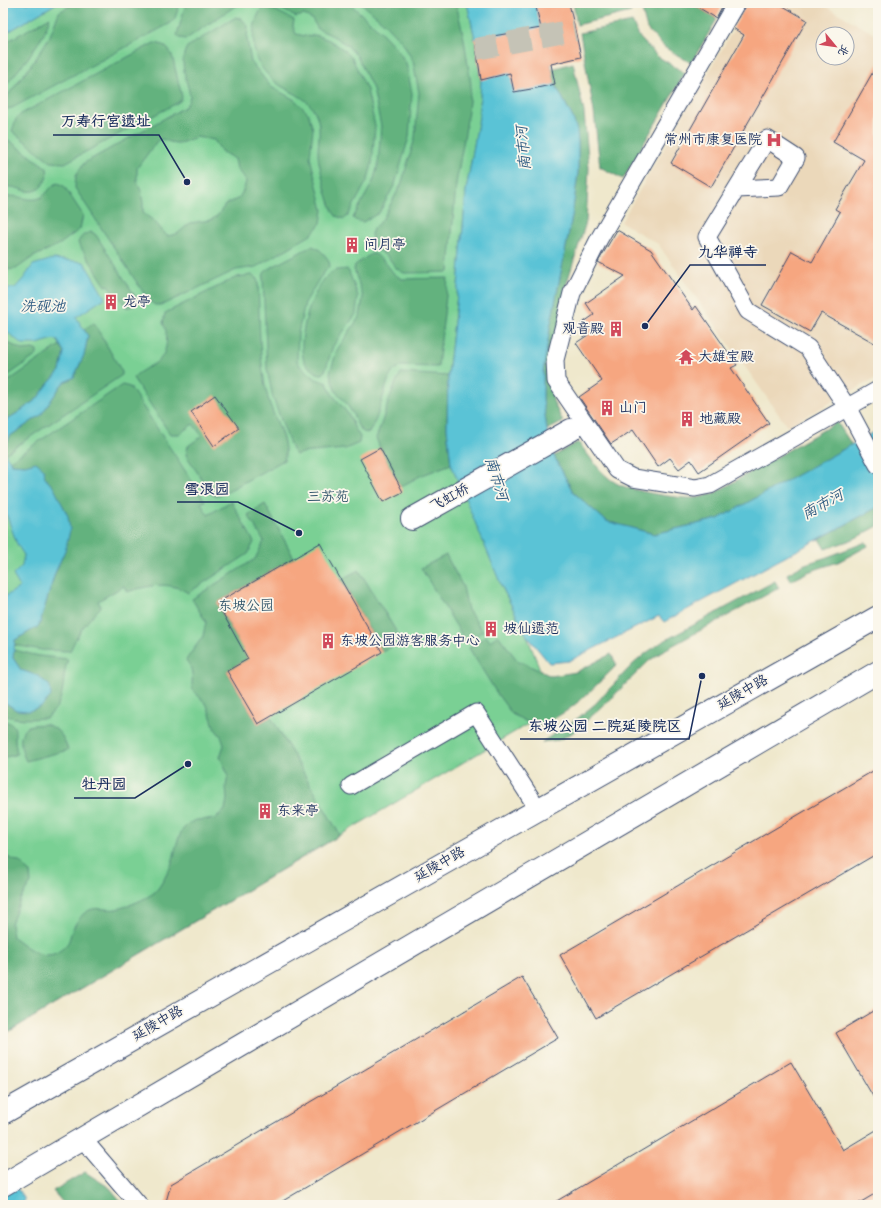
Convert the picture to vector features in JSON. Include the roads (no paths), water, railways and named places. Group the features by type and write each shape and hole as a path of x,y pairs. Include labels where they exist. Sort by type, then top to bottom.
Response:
{"main road":[{"name":"飞虹桥","path":"412,519 572,430"},
{"name":"延陵中路","path":"3,1113 878,617"},
{"path":"3,1185 878,672"}],"lane":[{"path":"736,3 599,239 572,293 555,360 556,381 617,470 633,478 695,488 710,485 878,390"},
{"path":"737,189 707,236 748,311 808,348 858,425 878,465"},
{"path":"351,786 476,713 538,809"},
{"path":"82,1138 139,1205"}],"water":[{"path":"3,3 57,3 3,35"},
{"name":"南市河","path":"467,3 545,3 551,64 555,84 573,118 577,131 578,173 572,216 543,372 543,401 547,430 554,456 573,492 606,521 654,534 718,519 878,430 878,507 664,622 659,616 569,661 549,663 527,636 501,585 451,464 447,428 448,376 458,286 466,191 479,117 481,80 475,39"},
{"name":"洗砚池","path":"53,259 84,262 105,298 76,317 88,336 84,355 74,377 62,384 41,415 10,436 3,451 3,422 37,399 60,371 64,352 58,341 54,339 37,344 22,344 7,332 3,325 3,288 15,288 33,265"},
{"path":"3,451 12,464 25,465 36,462 44,469 45,478 54,488 68,516 70,530 66,548 55,573 39,626 15,640 13,658 21,670 38,676 50,686 51,696 42,706 29,711 16,710 3,701 3,598 20,587 13,575 22,566 24,555 17,544 3,505"},
{"path":"3,1169 24,1198 24,1205 3,1205"}],"tunnel":[{"path":"476,49 575,30"}],"place":[{"name":"常州市康复医院","path":"774,140"},
{"name":"万寿行宫遗址","path":"187,182"},
{"name":"问月亭","path":"352,245"},
{"name":"龙亭","path":"111,302"},
{"name":"九华禅寺","path":"645,326"},
{"name":"观音殿","path":"616,329"},
{"name":"大雄宝殿","path":"686,357"},
{"name":"山门","path":"607,408"},
{"name":"地藏殿","path":"687,419"},
{"name":"雪浪园","path":"299,533"},
{"name":"坡仙遗范","path":"491,629"},
{"name":"东坡公园游客服务中心","path":"328,641"},
{"name":"东坡公园 二院延陵院区","path":"702,676"},
{"name":"牡丹园","path":"188,764"},
{"name":"东来亭","path":"265,811"}],"park label":[{"name":"三苏苑","path":"328,497"},
{"name":"东坡公园","path":"246,606"}]}
